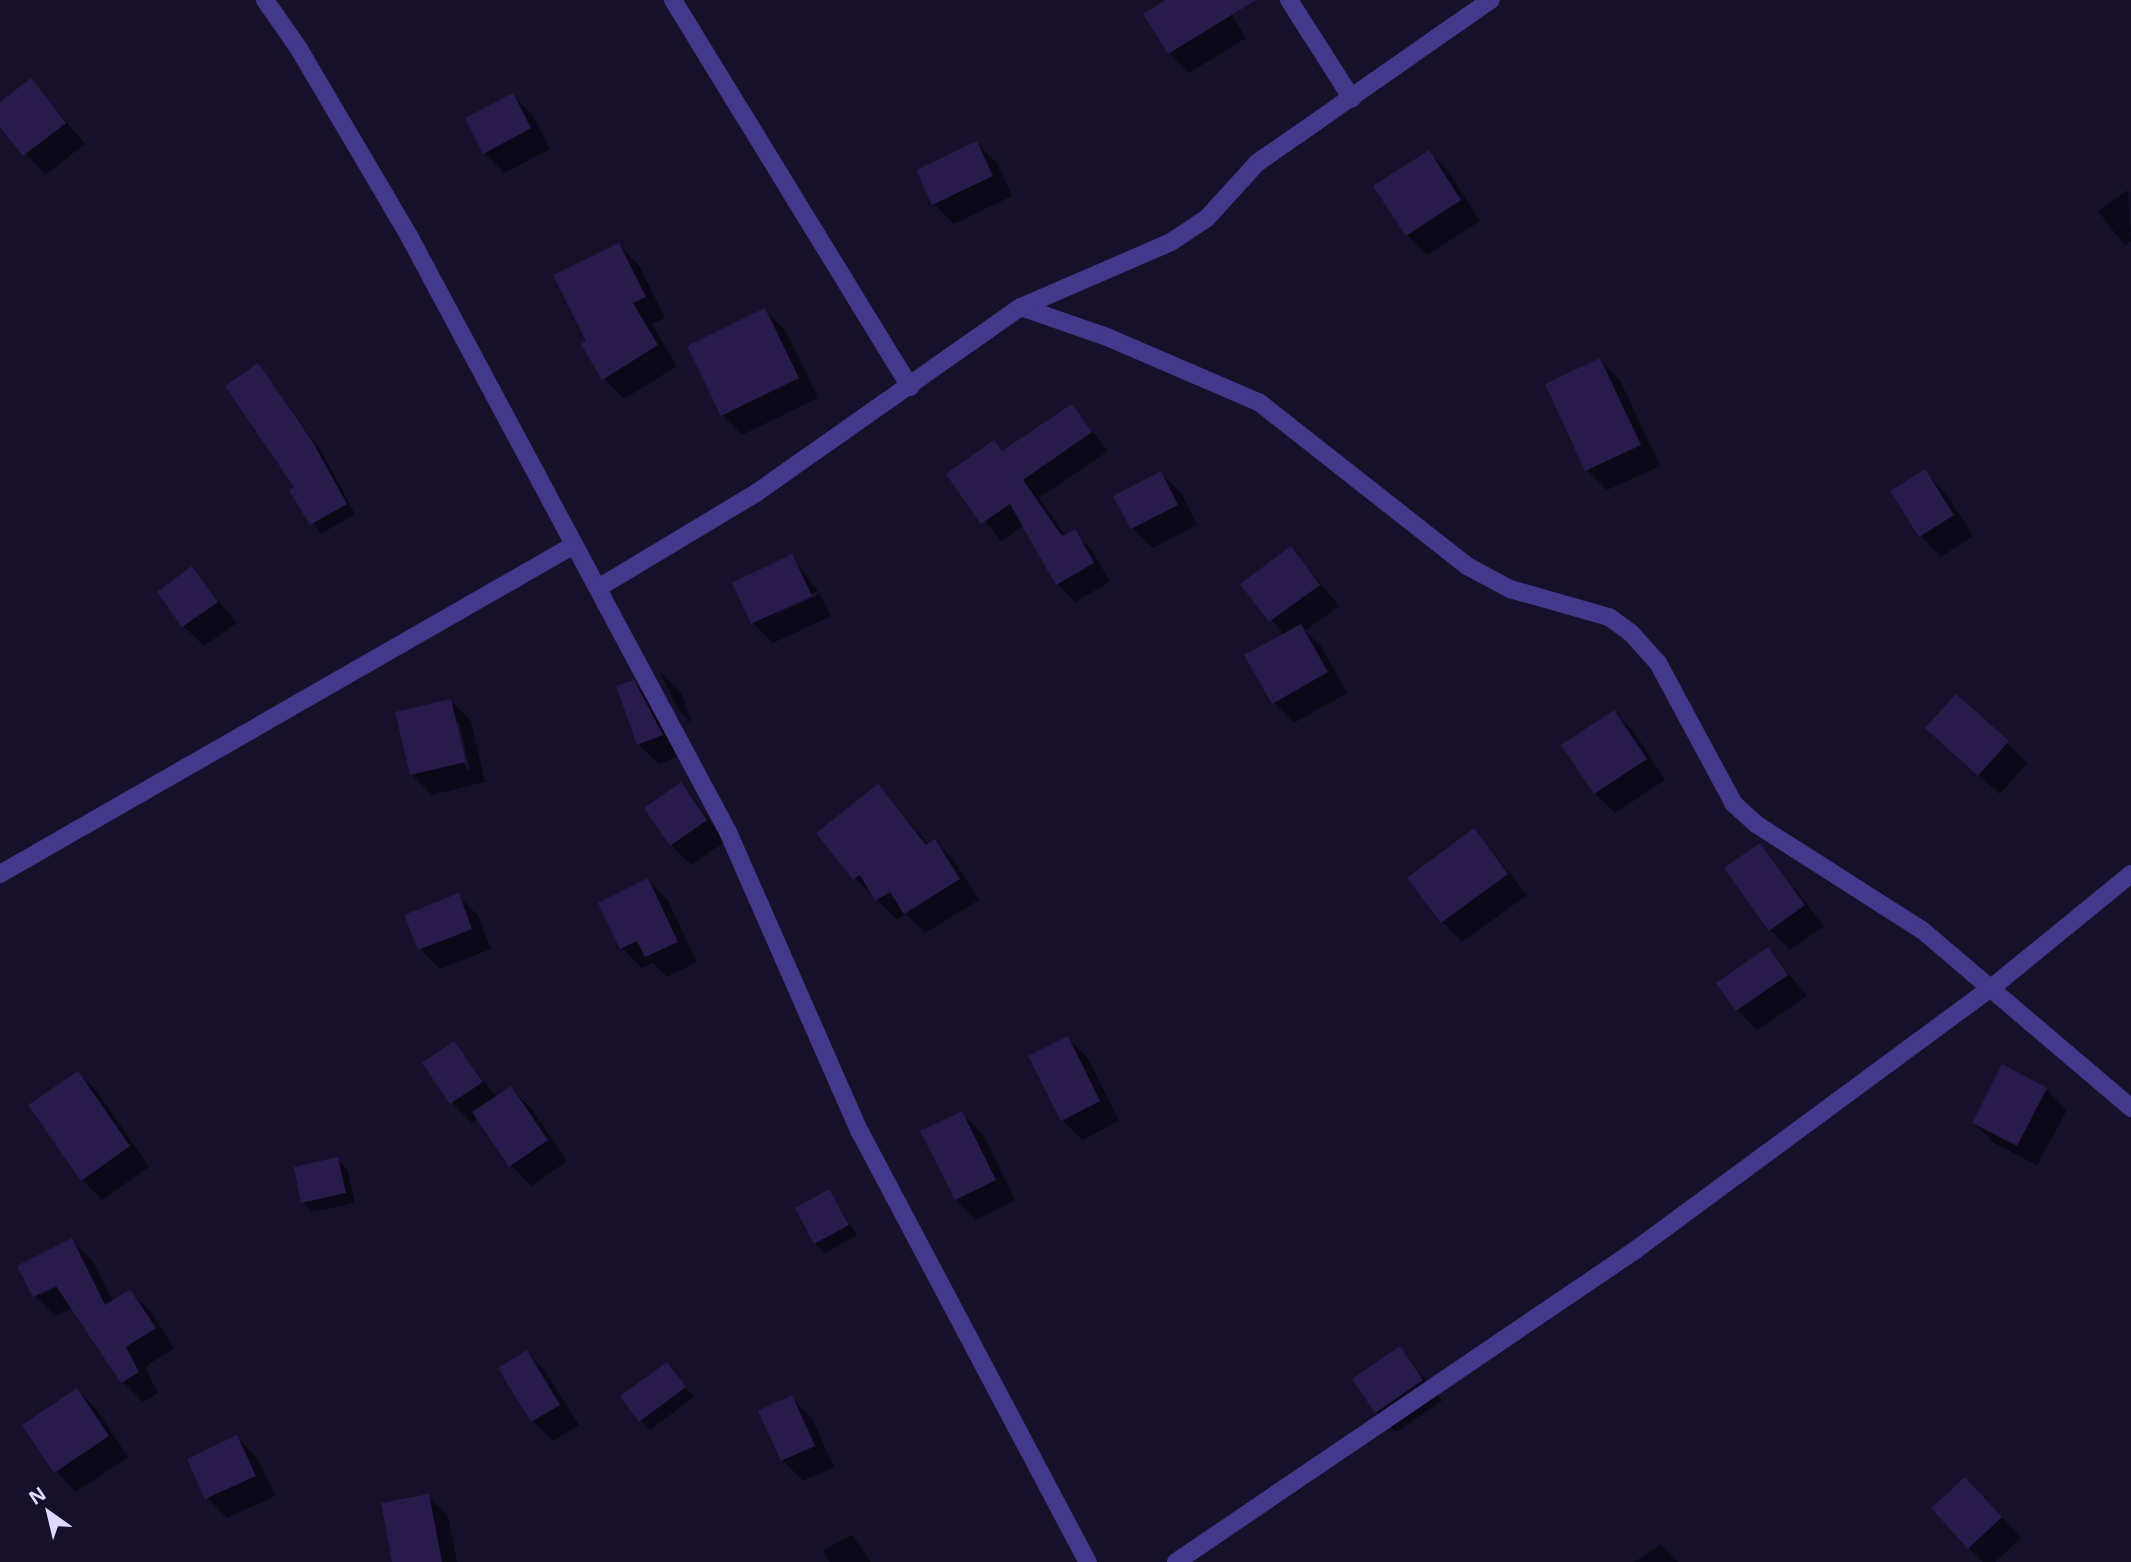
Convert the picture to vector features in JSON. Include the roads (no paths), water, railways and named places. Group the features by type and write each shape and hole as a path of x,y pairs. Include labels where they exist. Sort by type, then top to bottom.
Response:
{"street":[{"path":"265,0 299,49 409,236 728,832 860,1132 1088,1562"},
{"path":"673,0 910,387"},
{"path":"1289,0 1352,99"},
{"path":"598,588 756,493 1021,307 1171,242 1207,219 1257,163 1491,0"},
{"path":"1021,307 1107,337 1260,403 1467,566 1510,589 1609,617 1631,633 1658,663 1734,804 1756,824 1922,930 2131,1108"},
{"path":"0,874 574,545"},
{"path":"1176,1562 1634,1251 1990,989 2131,874"}]}
